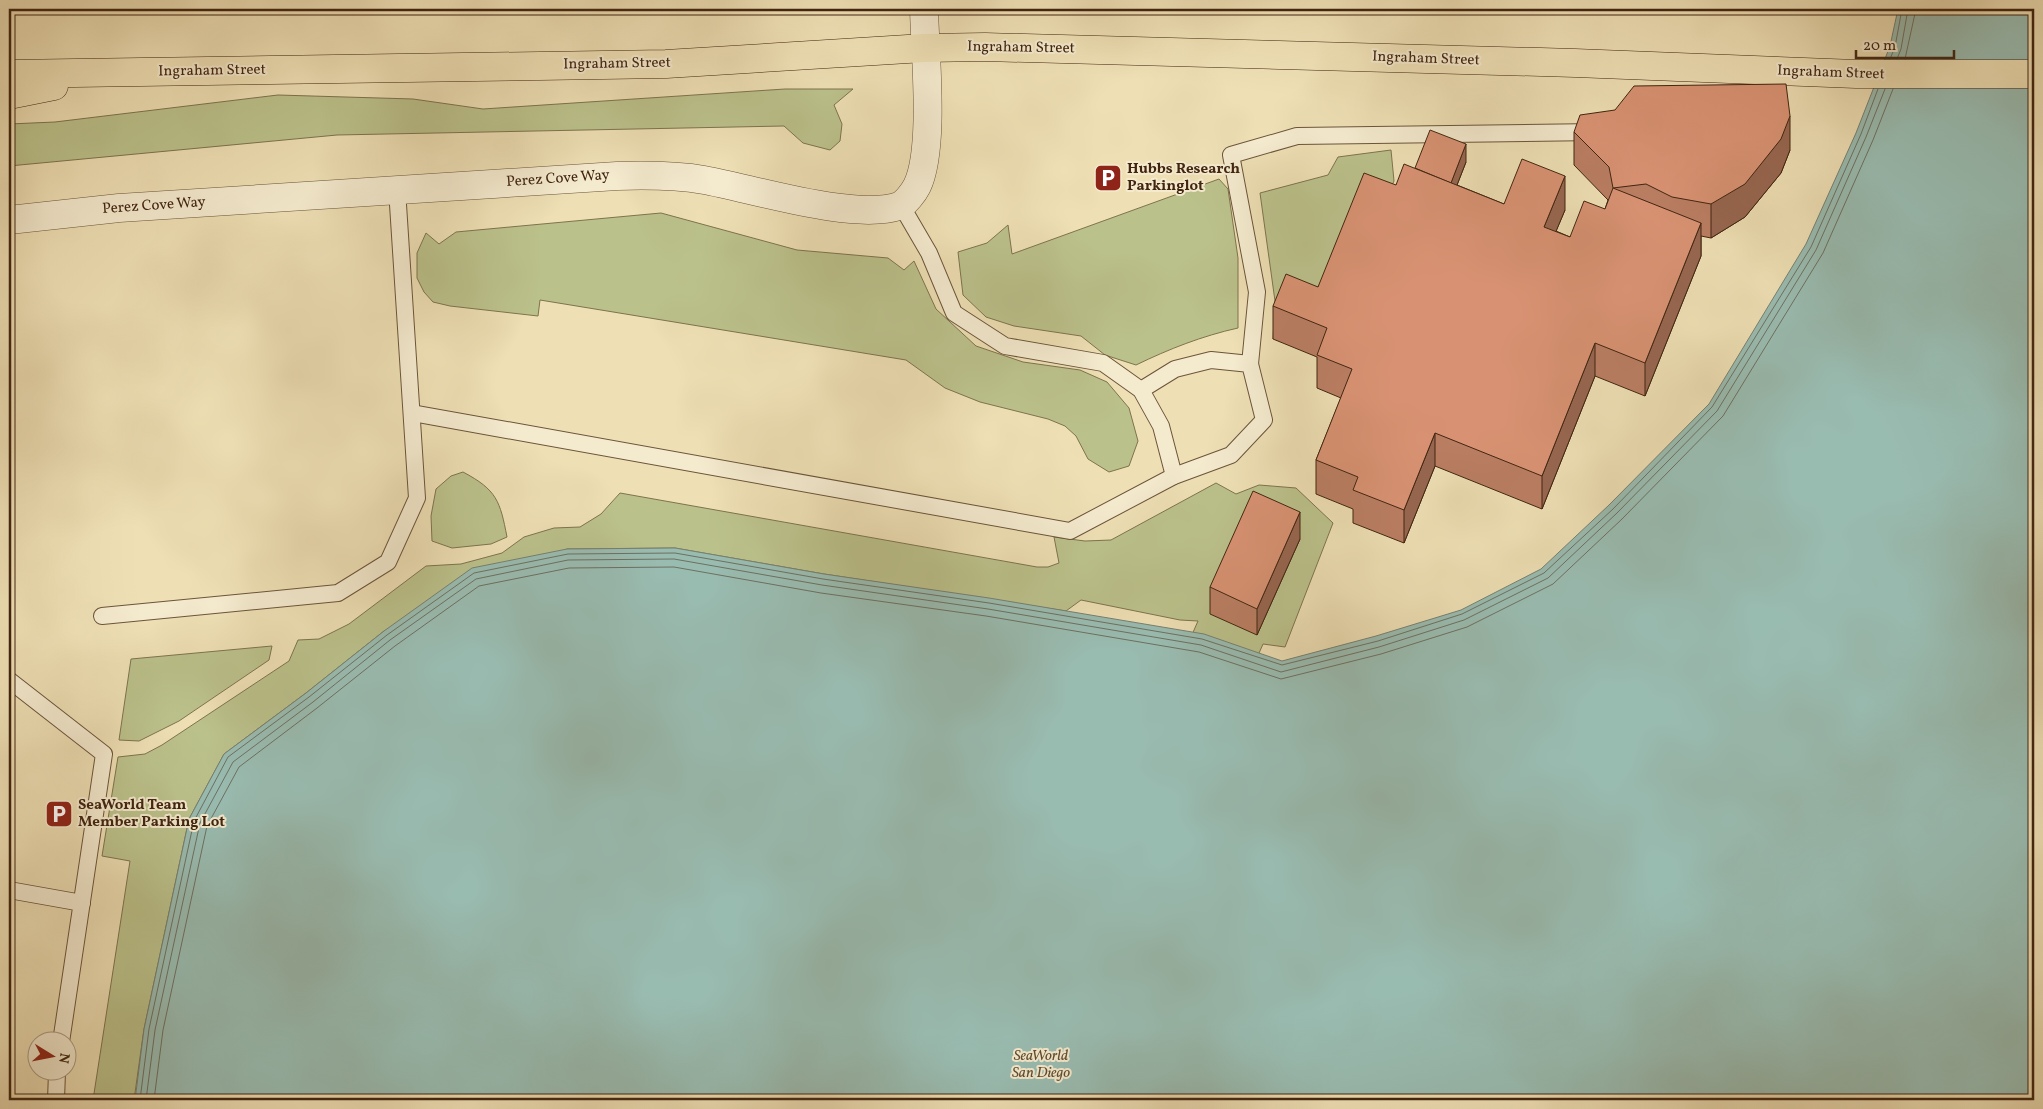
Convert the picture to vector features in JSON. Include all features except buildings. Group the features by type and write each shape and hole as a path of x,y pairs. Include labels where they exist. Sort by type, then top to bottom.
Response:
{"main road":[{"name":"Ingraham Street","path":"9,74 666,64 924,48 985,47 1856,74 2034,74"},
{"path":"9,95 125,72"}],"street":[{"path":"901,205 916,187 924,163 926,114 924,9"},
{"name":"Perez Cove Way","path":"9,220 119,208 396,189 660,175 703,180 826,206 873,210 901,205"}],"lane":[{"path":"412,413 1070,531 1174,476 1231,455 1264,420 1250,364 1257,292 1231,155 1297,136 1602,132"},
{"path":"102,616 338,593 388,562 417,498 396,189"},
{"path":"901,205 929,253 954,313 1005,346 1103,363 1141,390 1161,426 1174,476"},
{"path":"1141,390 1175,368 1211,360 1250,364"},
{"path":"9,680 104,754 62,1032"},
{"path":"9,890 82,902"},
{"path":"56,1082 56,1100"}],"green space":[{"path":"785,89 853,89 834,105 842,124 840,141 830,150 803,143 784,126 337,135 9,166 9,124 55,122 278,95 413,99 483,109"},
{"path":"1391,150 1394,181 1380,212 1318,320 1286,308 1273,339 1275,301 1260,193 1328,175 1338,157"},
{"path":"1219,179 1228,189 1238,258 1238,328 1186,344 1136,365 1105,355 1081,336 1014,326 986,317 963,295 958,252 987,243 1008,225 1012,254"},
{"path":"661,213 797,250 888,258 904,270 914,261 936,309 976,346 1023,362 1080,370 1107,382 1129,408 1138,441 1129,466 1109,472 1088,459 1076,436 1065,426 1048,419 980,402 945,388 906,360 540,300 538,316 450,306 433,302 424,292 417,278 417,253 426,233 439,244 456,232"},
{"path":"463,472 483,485 495,498 502,514 507,537 491,544 452,548 432,541 431,516 436,489 451,476"},
{"name":"SeaWorld San Diego","path":"1216,483 1236,494 1259,485 1296,488 1333,523 1285,647 1263,644 1064,1100 987,1100 1198,621 1180,620 1081,600 1066,611 824,574 675,548 567,549 384,631 306,693 224,754 189,819 144,1029 134,1100 93,1100 130,861 102,856 118,757 145,754 162,745 289,661 298,640 319,639 349,624 426,566 461,564 502,553 524,537 554,528 580,527 601,514 620,493 1037,567 1048,567 1059,563 1054,537 1085,541 1111,540"},
{"path":"272,646 269,660 179,721 139,741 119,740 131,659"}],"water":[{"path":"1898,9 2034,9 2034,1100 135,1100 144,1029 189,819 224,754 306,693 384,631 472,568 567,549 675,548 824,574 989,598 1204,634 1282,661 1376,636 1461,610 1541,569 1609,505 1709,404 1806,244 1856,133 1890,46"}],"place":[{"name":"Hubbs Research Parkinglot","path":"1108,178"},
{"name":"SeaWorld Team Member Parking Lot","path":"59,814"}]}
